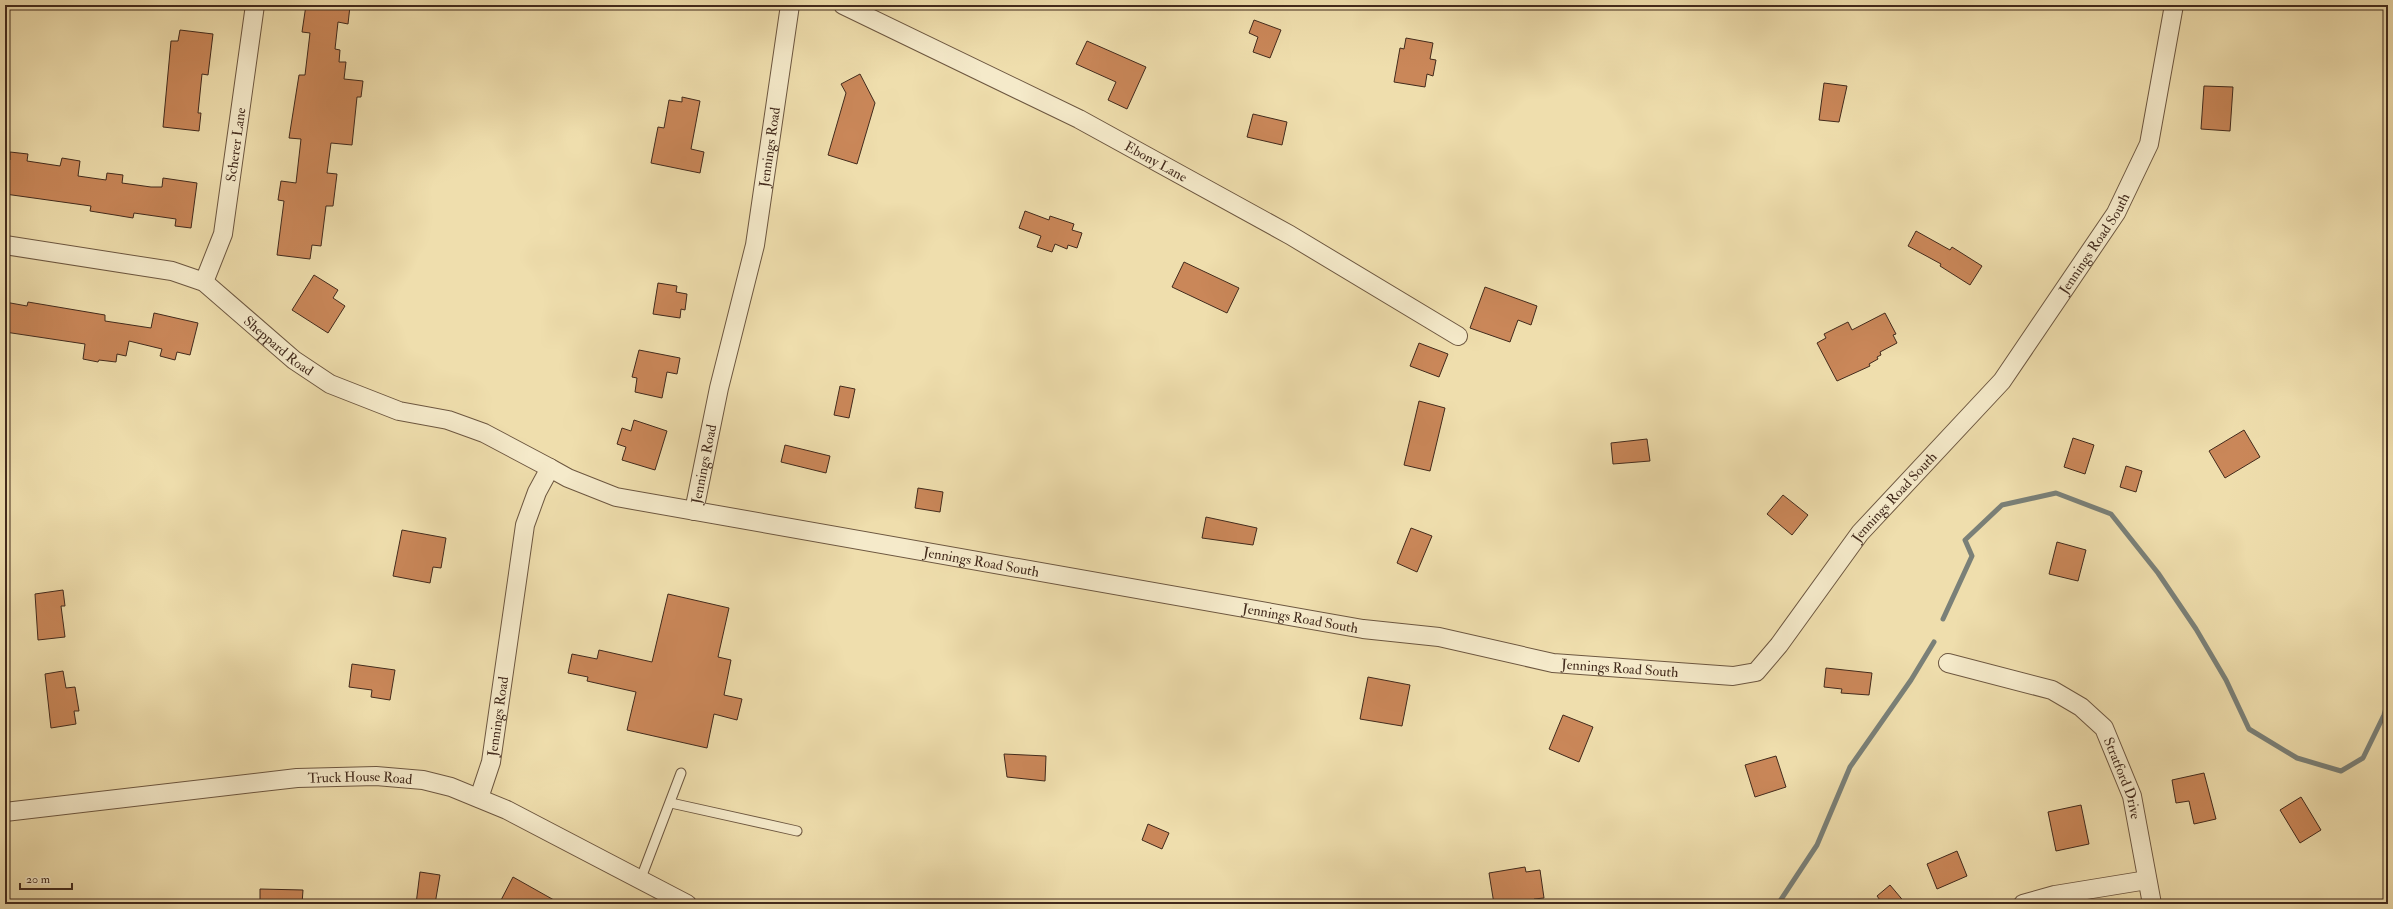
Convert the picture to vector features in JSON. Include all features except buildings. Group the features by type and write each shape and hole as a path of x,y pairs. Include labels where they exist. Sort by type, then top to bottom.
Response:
{"street":[{"name":"Scherer Lane","path":"204,282 223,234 255,5"},
{"name":"Jennings Road","path":"479,798 491,762 525,525 536,492 550,468 568,478 616,497 694,511 719,388 755,245 790,5"},
{"name":"Ebony Lane","path":"843,5 1079,119 1290,235 1458,336"},
{"name":"Jennings Road South","path":"694,511 1363,629 1439,637 1553,663 1733,676 1756,672 1779,645 1860,533 2002,380 2116,213 2149,144 2174,5"},
{"name":"Sheppard Road","path":"5,245 172,271 204,282 294,360 330,384 399,411 448,420 484,433 550,468"},
{"name":"Stratford Drive","path":"1948,663 2052,690 2081,707 2104,728 2132,796 2152,904"},
{"name":"Truck House Road","path":"5,812 313,777 376,776 423,780 452,787 507,810 641,878 688,904"},
{"path":"2023,904 2055,895 2147,880"}],"lane":[{"path":"641,878 671,803 681,773"},
{"path":"671,803 797,831"}],"waterway":[{"path":"1943,619 1972,556 1965,540 2002,505 2056,493 2111,514 2158,573 2196,629 2226,680 2249,729 2297,758 2341,771 2363,758 2384,715 2388,701"},
{"path":"1778,904 1817,845 1850,767 1911,680 1934,642"}]}
